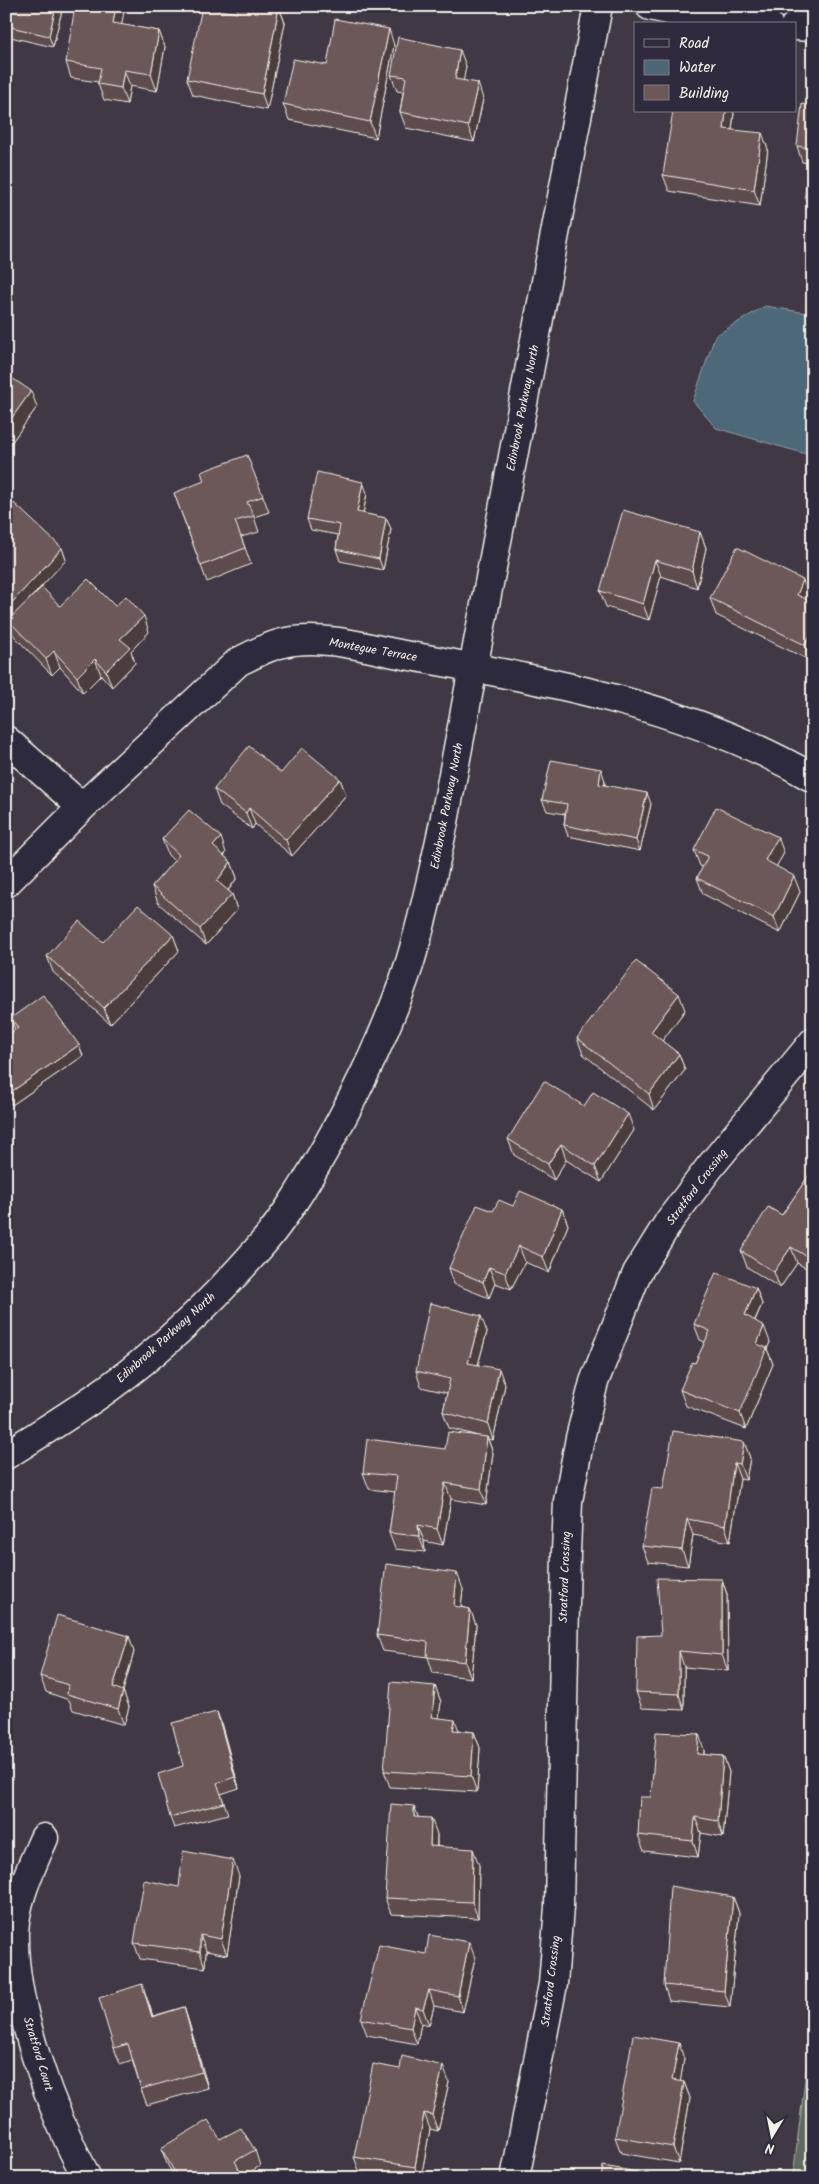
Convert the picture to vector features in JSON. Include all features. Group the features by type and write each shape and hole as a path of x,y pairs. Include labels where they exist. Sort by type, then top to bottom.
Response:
{"street":[{"name":"Edinbrook Parkway North","path":"6,1455 111,1387 199,1312 258,1249 306,1184 352,1100 388,1024 410,963 429,893 474,668 598,6"},
{"path":"650,6 708,19 744,22"},
{"path":"796,26 813,27"},
{"name":"Montegue Terrace","path":"6,883 82,807 238,662 267,648 294,641 331,641 612,697 674,715 737,739 788,763 813,778"},
{"path":"6,740 82,807"},
{"name":"Stratford Crossing","path":"515,2178 553,1984 559,1907 568,1501 580,1438 594,1382 637,1272 670,1220 709,1168 813,1042"},
{"name":"Stratford Court","path":"44,1838 22,1886 14,1931 17,1976 28,2029 49,2092 72,2151 87,2178"}],"green space":[{"path":"813,2015 813,2178 791,2178 794,2168"}],"water":[{"path":"765,306 813,314 813,456 716,428 693,401 715,336"}],"building":[{"path":"6,6 56,6 49,36 6,26"},
{"path":"75,6 116,6 113,23 159,31 151,74 124,70 121,88 98,84 101,68 66,62"},
{"path":"238,6 279,7 262,94 187,79 202,7 237,13"},
{"path":"335,19 389,29 370,122 283,104 293,59 327,65"},
{"path":"398,37 460,50 455,79 478,83 468,126 400,112 406,77 391,75"},
{"path":"802,104 813,106 813,198 805,197 809,148 797,146"},
{"path":"673,112 726,112 724,129 762,133 754,190 663,175"},
{"path":"6,374 31,391 6,426"},
{"path":"247,455 263,496 247,502 254,516 235,521 245,548 201,566 174,493 204,481 201,472"},
{"path":"317,472 363,482 357,512 386,518 379,559 336,549 340,525 307,519"},
{"path":"14,503 62,548 6,609 6,511"},
{"path":"623,510 700,532 692,571 655,560 643,604 600,591"},
{"path":"737,547 803,580 797,595 813,602 813,631 805,645 710,598"},
{"path":"88,579 115,606 126,596 144,616 120,639 130,647 106,671 95,659 77,677 54,651 46,659 8,620 42,587 60,606"},
{"path":"249,746 281,773 302,748 340,779 286,840 249,808 246,813 214,789"},
{"path":"551,760 601,769 599,784 647,793 636,840 564,825 567,804 542,800"},
{"path":"716,807 778,837 765,860 794,876 774,917 697,878 708,856 694,850"},
{"path":"189,810 221,837 213,846 231,862 217,881 232,894 200,929 152,886 179,855 162,839"},
{"path":"138,905 173,935 104,1008 47,956 79,921 103,942"},
{"path":"636,961 679,994 651,1032 679,1054 649,1094 577,1038"},
{"path":"43,995 79,1045 8,1094 6,1091 6,1036 18,1028 11,1018"},
{"path":"544,1081 584,1106 593,1092 628,1114 595,1166 561,1144 548,1164 508,1139"},
{"path":"813,1169 813,1260 791,1247 774,1272 741,1251 768,1207 782,1215"},
{"path":"520,1191 562,1209 543,1257 519,1246 505,1273 489,1267 483,1282 449,1268 477,1205 493,1211 499,1200 513,1206"},
{"path":"716,1272 756,1288 745,1315 764,1326 757,1344 767,1348 740,1413 680,1390 692,1362 695,1363 710,1331 694,1324"},
{"path":"430,1303 481,1316 468,1363 499,1369 488,1424 443,1412 450,1379 416,1371"},
{"path":"673,1431 744,1442 740,1464 734,1463 725,1526 687,1519 682,1550 642,1546 652,1488 663,1489"},
{"path":"448,1432 487,1437 481,1489 445,1483 437,1529 418,1525 419,1536 389,1533 397,1476 363,1473 367,1439 445,1449"},
{"path":"386,1564 457,1573 454,1606 470,1609 465,1662 427,1657 428,1642 377,1635"},
{"path":"657,1578 722,1579 722,1655 679,1651 679,1694 636,1692 637,1636 661,1635"},
{"path":"57,1615 129,1636 113,1687 123,1691 118,1709 67,1694 68,1685 40,1676"},
{"path":"391,1682 435,1686 432,1717 455,1720 453,1730 474,1732 471,1776 384,1771"},
{"path":"217,1712 235,1777 217,1783 224,1803 170,1817 158,1774 183,1766 172,1723"},
{"path":"656,1732 699,1734 697,1754 723,1756 718,1821 695,1817 693,1841 638,1835 640,1797 651,1797"},
{"path":"391,1804 414,1806 414,1817 431,1818 430,1846 473,1849 472,1902 385,1898"},
{"path":"183,1851 233,1860 221,1939 200,1935 200,1952 134,1943 144,1880 179,1887"},
{"path":"670,1886 733,1897 724,1991 664,1985"},
{"path":"429,1935 469,1942 458,1996 429,1990 423,2009 415,2007 411,2028 361,2019 379,1945 426,1954"},
{"path":"142,1984 152,2017 184,2007 202,2072 141,2089 128,2044 114,2048 99,1998"},
{"path":"633,2035 679,2043 672,2080 684,2082 673,2147 615,2137"},
{"path":"402,2056 443,2066 432,2115 424,2113 415,2167 354,2157 373,2064 400,2069"},
{"path":"208,2120 220,2139 241,2128 255,2150 235,2161 243,2178 178,2178 161,2148"},
{"path":"603,2166 649,2174 648,2178 601,2178"}]}
